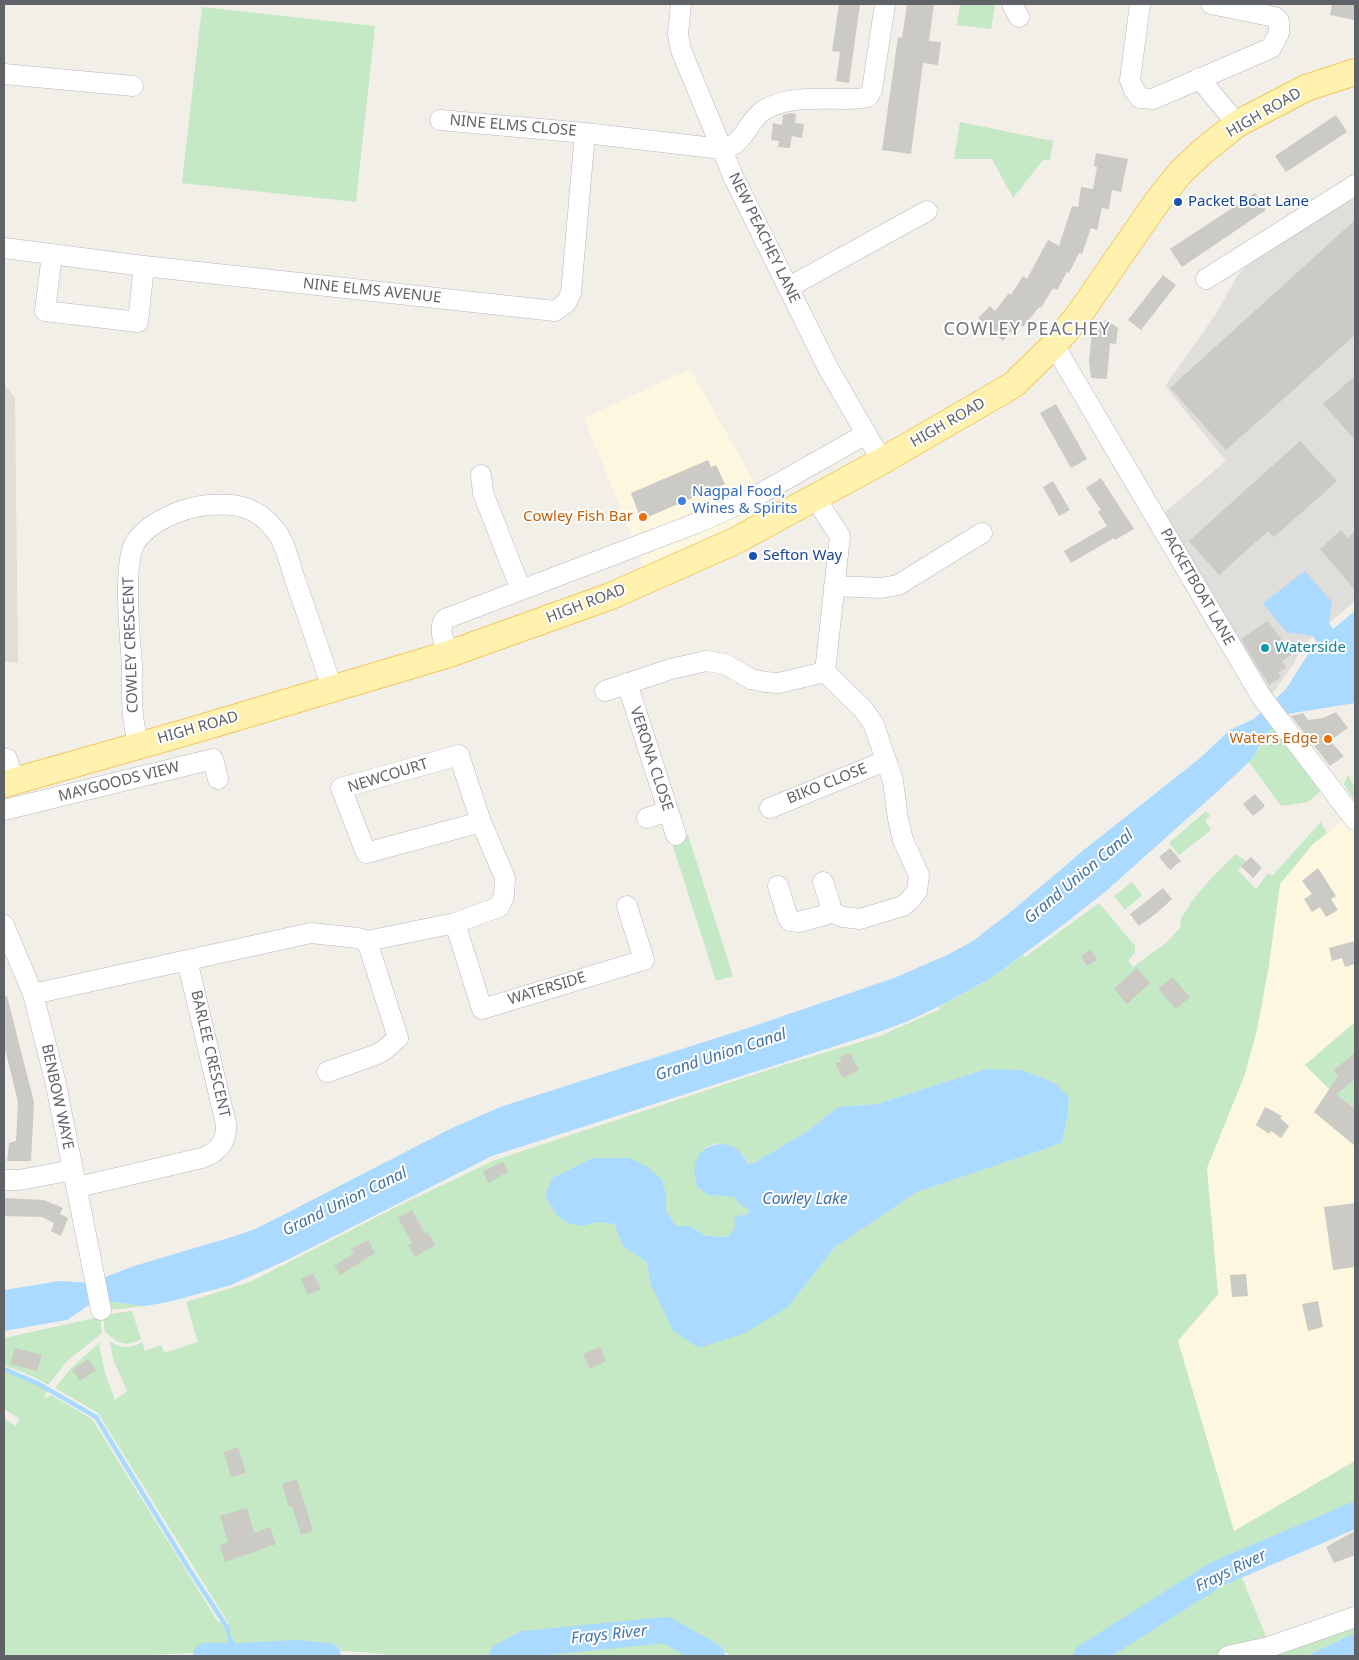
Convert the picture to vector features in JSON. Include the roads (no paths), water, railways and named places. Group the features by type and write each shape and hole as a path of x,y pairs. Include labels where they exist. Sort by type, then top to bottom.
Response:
{"main road":[{"name":"HIGH ROAD","path":"7,775 139,746 449,654 611,596 735,541 882,461 1013,385 1054,345 1083,309 1137,229 1168,188 1202,152 1237,124 1306,88 1355,72"}],"street":[{"name":"NEW PEACHEY LANE","path":"681,4 678,34 681,50 733,176 828,368 882,461"},
{"path":"722,149 738,142 763,111 778,104 802,100 868,97 872,90 885,4"},
{"path":"1140,4 1130,80 1140,98 1153,99 1271,48 1279,33 1279,21 1275,17 1211,4"},
{"path":"4,74 133,86"},
{"path":"1199,78 1237,124"},
{"name":"NINE ELMS CLOSE","path":"440,120 585,133 722,149"},
{"name":"NINE ELMS AVENUE","path":"4,248 144,266 555,311 566,304 571,293 585,133"},
{"path":"1206,279 1355,186"},
{"path":"789,287 927,211"},
{"path":"52,254 45,311 138,322 144,266"},
{"name":"PACKETBOAT LANE","path":"1054,345 1261,696 1355,820"},
{"path":"449,654 441,631 446,619 697,523 742,503 866,434"},
{"path":"481,475 483,493 520,590"},
{"path":"816,498 840,536 825,672"},
{"name":"COWLEY CRESCENT","path":"139,746 134,723 128,587 130,558 134,546 141,536 165,518 182,511 199,506 232,504 248,508 260,515 277,532 332,688"},
{"path":"834,586 881,588 898,585 982,533"},
{"path":"605,691 671,669 706,661 725,664 751,679 765,682 779,683 825,672"},
{"path":"778,886 788,918 790,921 799,922 824,915 836,914 860,919 903,906 917,891 918,870 903,840 893,781 874,725 863,709 825,672"},
{"name":"VERONA CLOSE","path":"627,684 676,835"},
{"name":"NEWCOURT","path":"368,940 455,923 499,907 504,896 505,878 481,822 459,756 341,788 366,853 481,822"},
{"name":"MAYGOODS VIEW","path":"4,810 213,759 218,780"},
{"name":"BIKO CLOSE","path":"770,808 885,761"},
{"path":"647,818 668,811"},
{"path":"823,882 836,914"},
{"name":"WATERSIDE","path":"455,923 482,1009 646,959 627,906"},
{"name":"BENBOW WAYE","path":"4,925 33,994 55,1080 101,1310"},
{"path":"33,994 311,933 368,940 398,1038 383,1051 327,1072"},
{"name":"BARLEE CRESCENT","path":"4,1180 75,1179 202,1158 221,1147 225,1136 226,1124 188,960"},
{"path":"1228,1656 1270,1647 1355,1617"}],"water":[{"name":"Grand Union Canal","path":"1305,571 1332,602 1329,623 1333,629 1355,611 1355,703 1287,714 1265,735 1249,762 1106,891 991,978 942,1005 906,1022 876,1033 492,1156 287,1260 231,1285 168,1302 145,1306 104,1301 92,1303 67,1320 4,1331 4,1290 60,1281 90,1283 134,1266 255,1229 452,1128 503,1106 751,1027 894,978 947,955 973,941 1199,759 1230,730 1254,719 1286,689 1316,642 1313,636 1286,632 1263,603"},
{"name":"Cowley Lake","path":"986,1069 1021,1070 1055,1083 1069,1097 1062,1143 917,1192 835,1247 788,1307 745,1333 699,1348 673,1331 651,1285 646,1262 623,1246 614,1224 597,1222 583,1226 567,1223 556,1214 545,1197 552,1178 592,1158 629,1158 648,1167 662,1180 666,1194 666,1210 676,1226 690,1226 706,1236 728,1237 735,1228 734,1219 749,1212 734,1197 708,1195 697,1187 694,1172 695,1163 697,1157 705,1149 722,1144 734,1147 750,1165 805,1133 838,1107 877,1104"},
{"path":"227,1627 241,1656 228,1656"},
{"path":"1355,1633 1355,1656 1306,1656"}],"waterway":[{"path":"4,1369 37,1383 96,1417 228,1631"},
{"name":"Frays River","path":"1087,1656 1217,1574 1355,1515"},
{"name":"Frays River","path":"502,1656 525,1644 666,1630 712,1656"},
{"name":"Frays River","path":"242,1656 295,1653 328,1656"},
{"name":"Frays River","path":"206,1656 237,1656"}],"place":[{"name":"Packet Boat Lane","path":"1178,202"},
{"name":"Nagpal Food, Wines & Spirits","path":"682,501"},
{"name":"Cowley Fish Bar","path":"643,517"},
{"name":"Sefton Way","path":"753,556"},
{"name":"Waterside","path":"1265,648"},
{"name":"Waters Edge","path":"1328,739"}],"district":[{"name":"COWLEY PEACHEY","path":"1027,330"}]}
